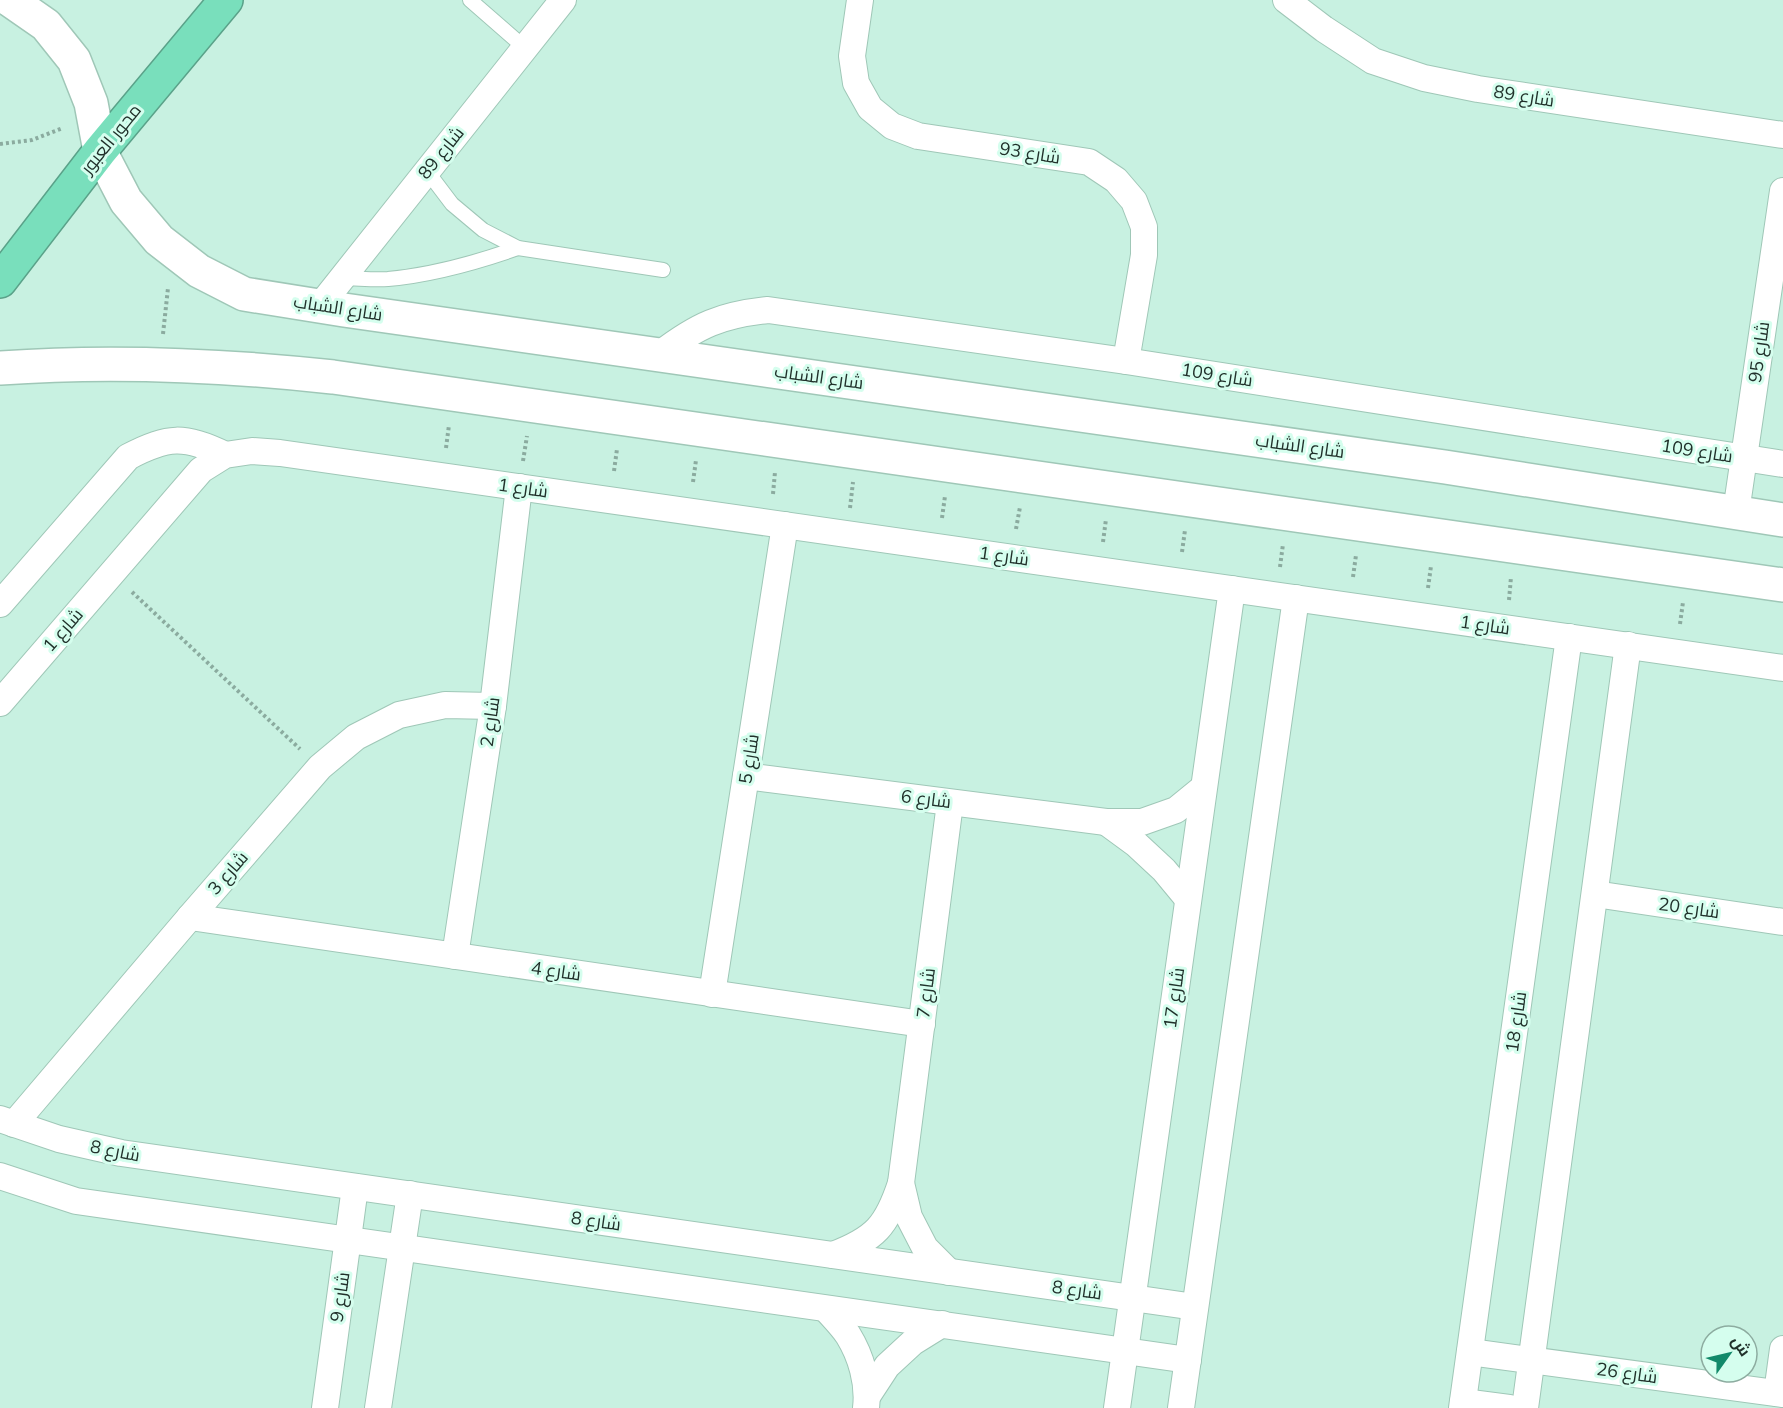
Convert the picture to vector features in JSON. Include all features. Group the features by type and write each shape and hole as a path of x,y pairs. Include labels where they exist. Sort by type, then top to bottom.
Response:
{"highway":[{"name":"محور العبور","path":"0,281 100,151 226,0"}],"street":[{"name":"شارع الشباب","path":"10,0 46,25 74,60 91,102 100,151 126,201 159,240 198,271 244,294 1445,467 1783,520"},
{"name":"شارع 89","path":"320,306 563,0"},
{"name":"شارع 93","path":"860,0 852,56 856,83 870,108 892,126 918,136 1089,162 1116,180 1134,201 1144,227 1144,255 1126,361"},
{"name":"شارع 89","path":"1286,0 1324,29 1373,61 1424,78 1478,90 1783,135"},
{"name":"شارع 95","path":"1736,512 1783,191"},
{"name":"شارع 109","path":"660,354 684,336 710,322 738,313 768,310 1126,361 1783,464"},
{"path":"0,368 47,365 159,365 255,369 333,377 1783,585"},
{"path":"0,604 128,457 150,445 176,440 202,443 225,455"},
{"name":"شارع 1","path":"0,703 201,471 225,455 252,451 280,453 1783,668"},
{"name":"شارع 2","path":"455,956 493,706 519,487"},
{"name":"شارع 5","path":"712,994 746,776 777,524"},
{"name":"شارع 17","path":"1117,1408 1232,589"},
{"path":"1181,1408 1286,597"},
{"name":"شارع 18","path":"1463,1405 1569,637"},
{"path":"1525,1408 1628,645"},
{"name":"شارع 3","path":"7,1122 320,767 356,737 399,715 445,705 493,706"},
{"name":"شارع 6","path":"746,776 1106,822 1142,822 1176,810 1203,788"},
{"name":"شارع 7","path":"832,1255 857,1246 878,1230 892,1208 901,1183 950,802"},
{"name":"شارع 6","path":"1106,822 1137,844 1164,870 1188,899"},
{"name":"شارع 20","path":"1594,894 1783,922"},
{"name":"شارع 4","path":"190,917 922,1024"},
{"name":"شارع 8","path":"7,1122 59,1139 121,1153 1195,1307"},
{"path":"0,1176 76,1201 1188,1360"},
{"name":"شارع 7","path":"901,1183 909,1217 925,1248 949,1272"},
{"name":"شارع 9","path":"325,1408 355,1187"},
{"path":"0,1194 36,1188"},
{"path":"378,1408 410,1194"},
{"path":"826,1309 847,1334 862,1364 867,1402"},
{"path":"867,1402 887,1366 913,1342 942,1324"},
{"path":"1780,1393 1783,1349"},
{"name":"شارع 26","path":"1470,1352 1780,1393"},
{"path":"1463,1405 1509,1408"}],"lane":[{"path":"470,0 525,48"},
{"path":"427,171 452,204 483,230 518,248 663,270"},
{"path":"341,278 386,279 432,273 476,263 518,248"}],"path":[{"path":"0,144 32,140 93,116"},
{"path":"159,365 173,251"},
{"path":"777,524 779,441"},
{"path":"847,534 857,452"},
{"path":"1286,597 1287,514"},
{"path":"1350,606 1361,524"},
{"path":"112,574 320,767"}]}
